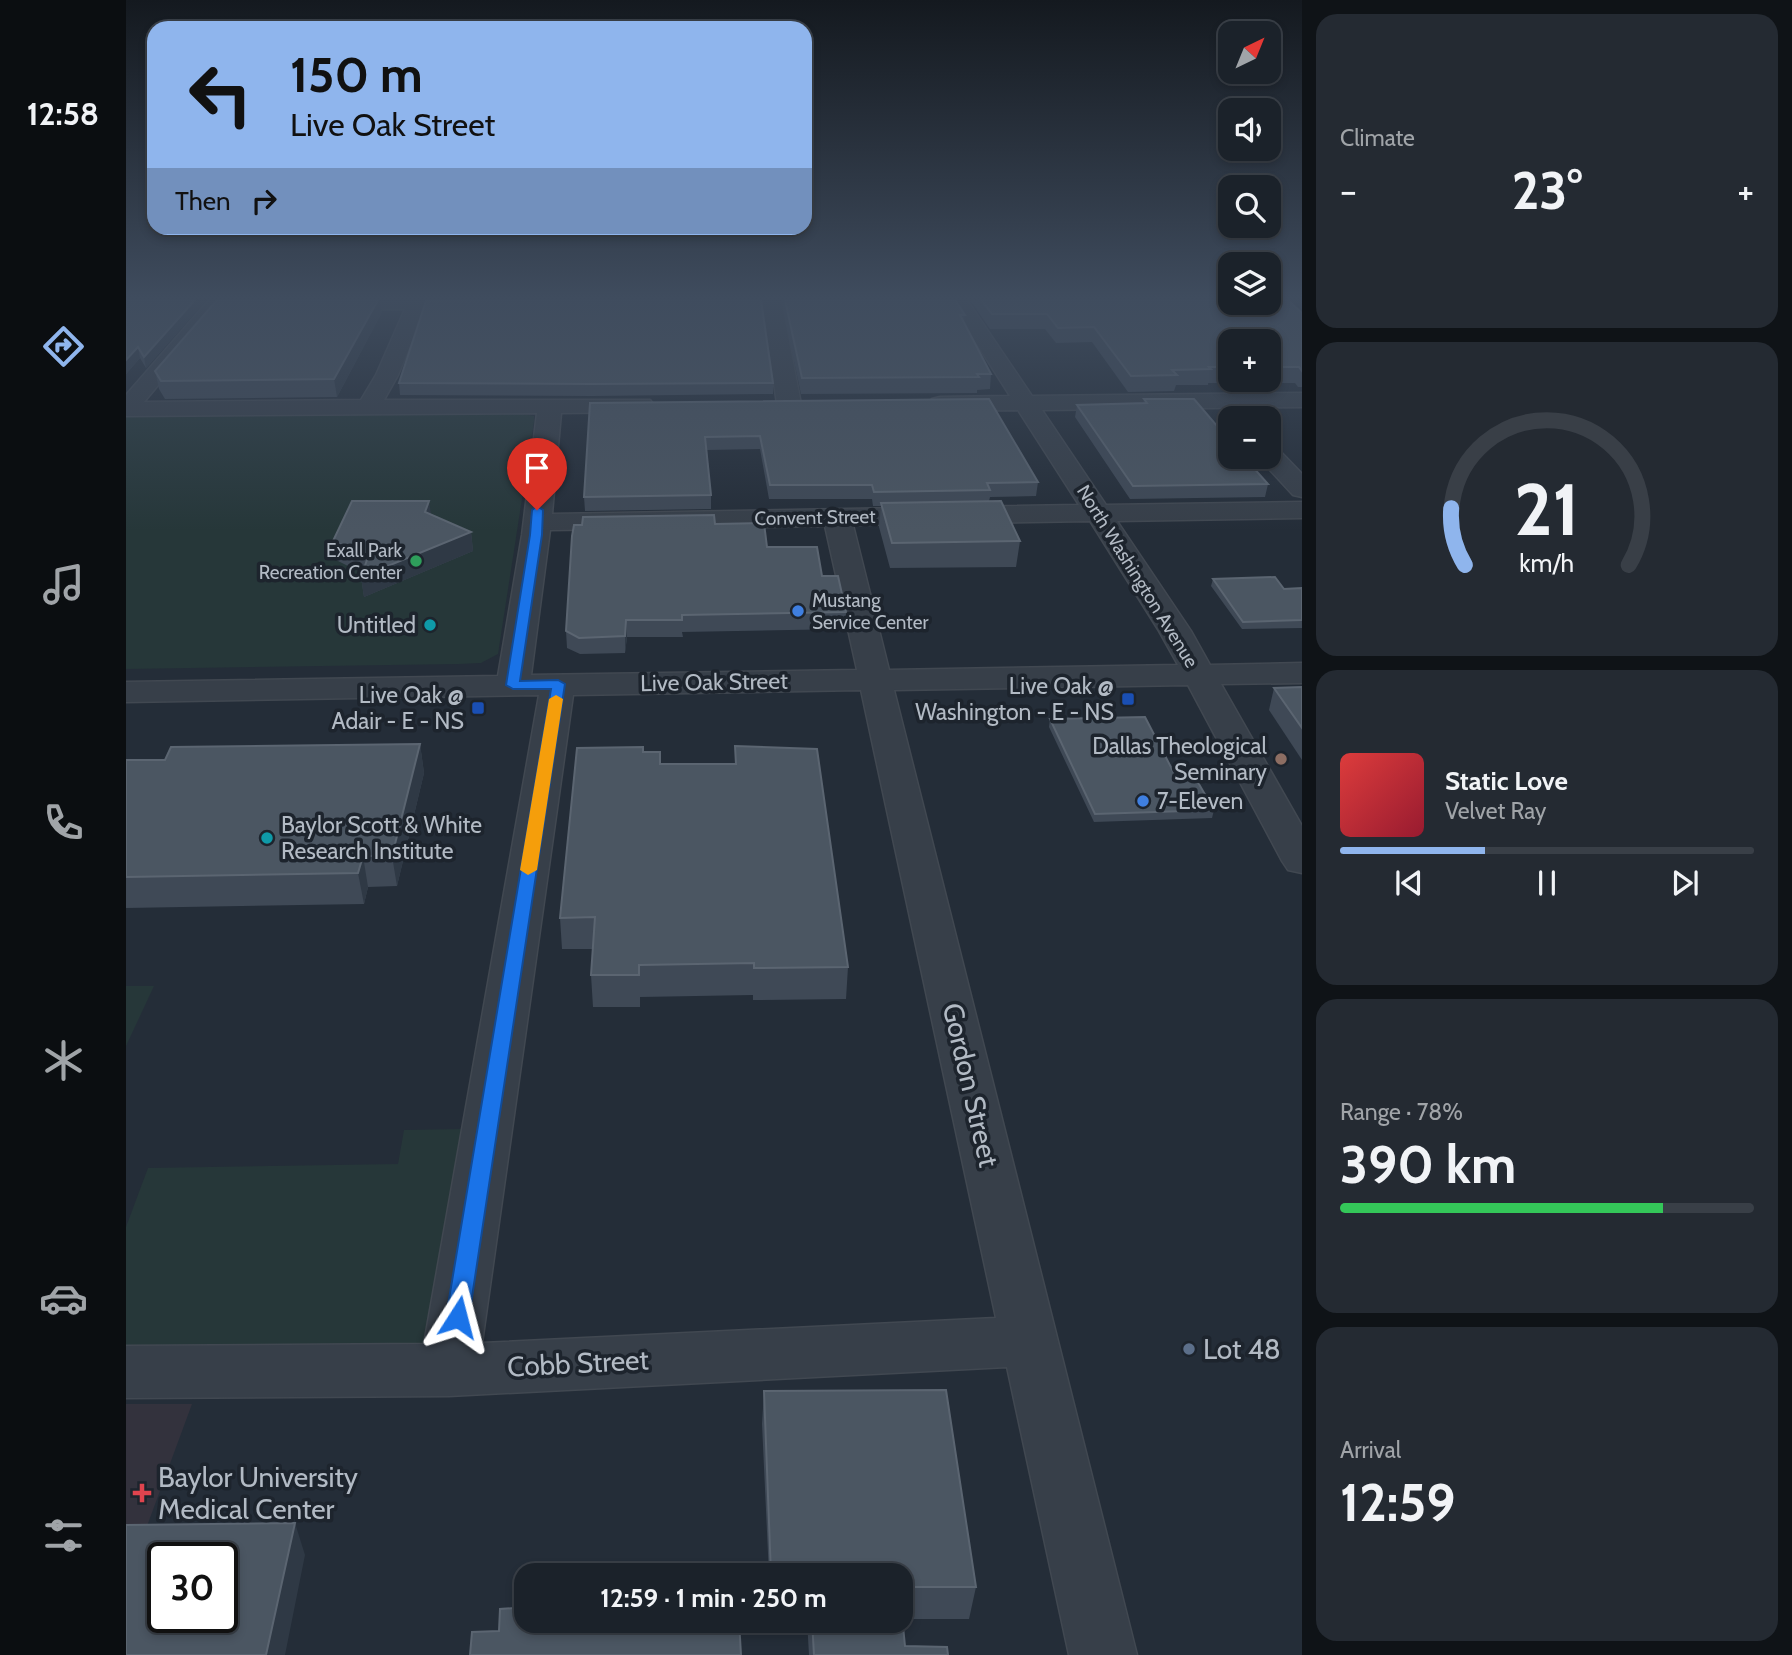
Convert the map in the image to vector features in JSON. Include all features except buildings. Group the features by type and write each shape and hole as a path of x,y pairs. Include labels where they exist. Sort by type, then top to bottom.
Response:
{"street":[{"path":"126,409 156,377"},
{"path":"369,406 386,377"},
{"path":"764,404 800,404 793,377"},
{"name":"North Washington Avenue","path":"1009,377 1201,675 1302,861"},
{"path":"923,404 1302,400"},
{"path":"1219,401 1224,406"},
{"path":"513,685 537,522 550,405"},
{"path":"126,409 661,405"},
{"path":"1281,467 1302,489"},
{"name":"Convent Street","path":"537,522 1302,510"},
{"name":"Gordon Street","path":"837,516 942,955 1103,1655"},
{"name":"Live Oak Street","path":"126,692 1302,673"},
{"path":"449,1370 558,684"},
{"name":"Cobb Street","path":"126,1372 449,1370 1030,1341"}],"shaded area":[{"path":"510,412 534,416 534,421 498,654 481,663 459,664 126,669 126,417"},
{"path":"126,986 154,986 126,1046"},
{"path":"465,1129 434,1345 126,1352 126,1227 148,1168 398,1164 404,1130"},
{"name":"Baylor University Medical Center","path":"126,1404 192,1404 126,1583"}],"slow traffic":[{"path":"528,870 556,699"}],"place":[{"name":"Exall Park Recreation Center","path":"416,561"},
{"name":"Mustang Service Center","path":"798,611"},
{"name":"Untitled","path":"430,625"},
{"name":"Live Oak @ Washington - E - NS","path":"1128,699"},
{"name":"Live Oak @ Adair - E - NS","path":"478,708"},
{"name":"Dallas Theological Seminary","path":"1281,759"},
{"name":"7-Eleven","path":"1143,801"},
{"name":"Baylor Scott & White Research Institute","path":"267,838"},
{"name":"Lot 48","path":"1189,1349"},
{"name":"Baylor University Medical Center","path":"142,1493"}],"route":[{"path":"458,1317 558,684 513,685 536,535 537,510"}]}
